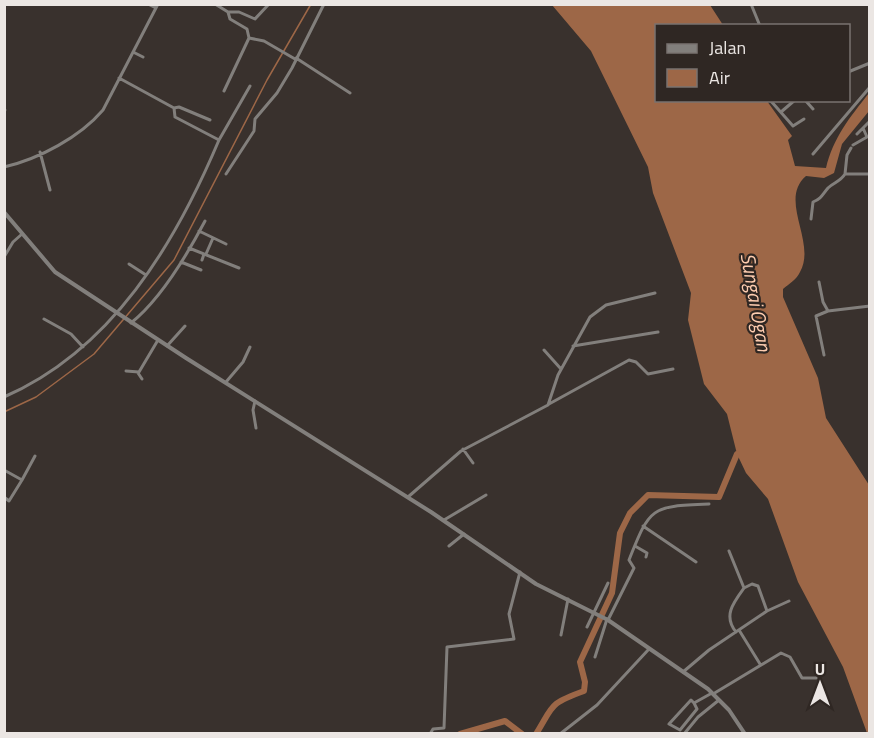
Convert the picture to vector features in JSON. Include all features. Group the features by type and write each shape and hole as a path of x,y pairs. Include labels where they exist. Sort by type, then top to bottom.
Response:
{"street":[{"path":"4,167 76,136 91,124 103,110 157,6 148,4"},
{"path":"215,4 228,12 239,12 255,19 269,4"},
{"path":"226,174 254,131 255,119 277,93 324,4"},
{"path":"751,4 759,24"},
{"path":"224,91 249,38 248,29 229,18 228,12"},
{"path":"249,38 254,37 295,58 350,93"},
{"path":"133,52 142,57"},
{"path":"850,72 870,63"},
{"path":"119,78 174,108 179,107 210,120"},
{"path":"4,397 34,384 83,347 119,315 146,275 209,166 219,140 250,86"},
{"path":"813,154 870,87"},
{"path":"771,102 793,126 804,119"},
{"path":"781,112 793,102"},
{"path":"807,102 813,109"},
{"path":"174,108 175,117 219,140"},
{"path":"857,134 870,121"},
{"path":"811,219 813,202 821,199 829,187 839,182 845,174 847,155 852,147 867,136 863,128"},
{"path":"40,152 50,190"},
{"path":"845,174 870,174"},
{"path":"4,212 55,272 167,346 444,520 536,584 600,615 712,694 745,734"},
{"path":"131,323 142,313 177,269 205,221"},
{"path":"199,231 226,244"},
{"path":"4,257 13,242 22,234"},
{"path":"202,260 213,238"},
{"path":"189,248 239,268"},
{"path":"180,263 201,270"},
{"path":"129,264 146,275"},
{"path":"819,282 823,302 828,311"},
{"path":"548,405 561,369 573,346 597,311 606,305 655,293"},
{"path":"824,355 816,316 828,311 870,306"},
{"path":"44,319 72,334 83,347"},
{"path":"167,346 185,326"},
{"path":"573,346 658,332"},
{"path":"138,373 158,340"},
{"path":"226,382 243,362 250,347"},
{"path":"544,350 561,369"},
{"path":"408,497 463,449 629,360 636,362 648,374 673,369"},
{"path":"126,370 138,373 142,379"},
{"path":"255,401 253,410 256,428"},
{"path":"463,449 473,463"},
{"path":"4,498 9,501 35,456"},
{"path":"4,470 22,480"},
{"path":"444,520 486,495"},
{"path":"595,657 607,620 634,568 629,561 643,526 655,513 666,507 709,504"},
{"path":"643,526 696,562"},
{"path":"449,546 465,534"},
{"path":"635,546 647,553 646,556"},
{"path":"729,551 744,588"},
{"path":"430,734 433,729 444,728 447,646 513,640 509,614 520,572"},
{"path":"587,627 608,584"},
{"path":"761,664 729,617 731,607 744,588 752,584 758,586 766,611"},
{"path":"561,635 568,599"},
{"path":"683,672 766,611 789,601"},
{"path":"560,734 599,704 649,649"},
{"path":"694,703 697,709 680,730 669,724 691,700 694,703 712,694 761,664 783,654 790,657 802,678 816,678"},
{"path":"684,734 698,717 719,700"}],"water":[{"name":"Sungai Ogan","path":"552,5 710,5 722,24 655,24 655,102 768,102 792,136 788,140 795,166 826,168 838,137 869,93 869,111 842,144 834,173 824,178 806,176 798,186 796,209 804,248 804,260 799,275 783,289 783,297 818,378 826,418 869,485 869,733 867,733 843,667 798,582 768,499 746,473 737,454 727,414 704,384 688,320 691,293 653,193 648,167 591,51"}],"waterway":[{"path":"4,412 36,397 94,354 174,260 267,80 311,4"},
{"path":"536,734 553,706 584,691 585,682 580,662 612,593 620,533 630,513 648,495 719,497 737,454"},
{"path":"460,734 505,721 522,734"}]}
